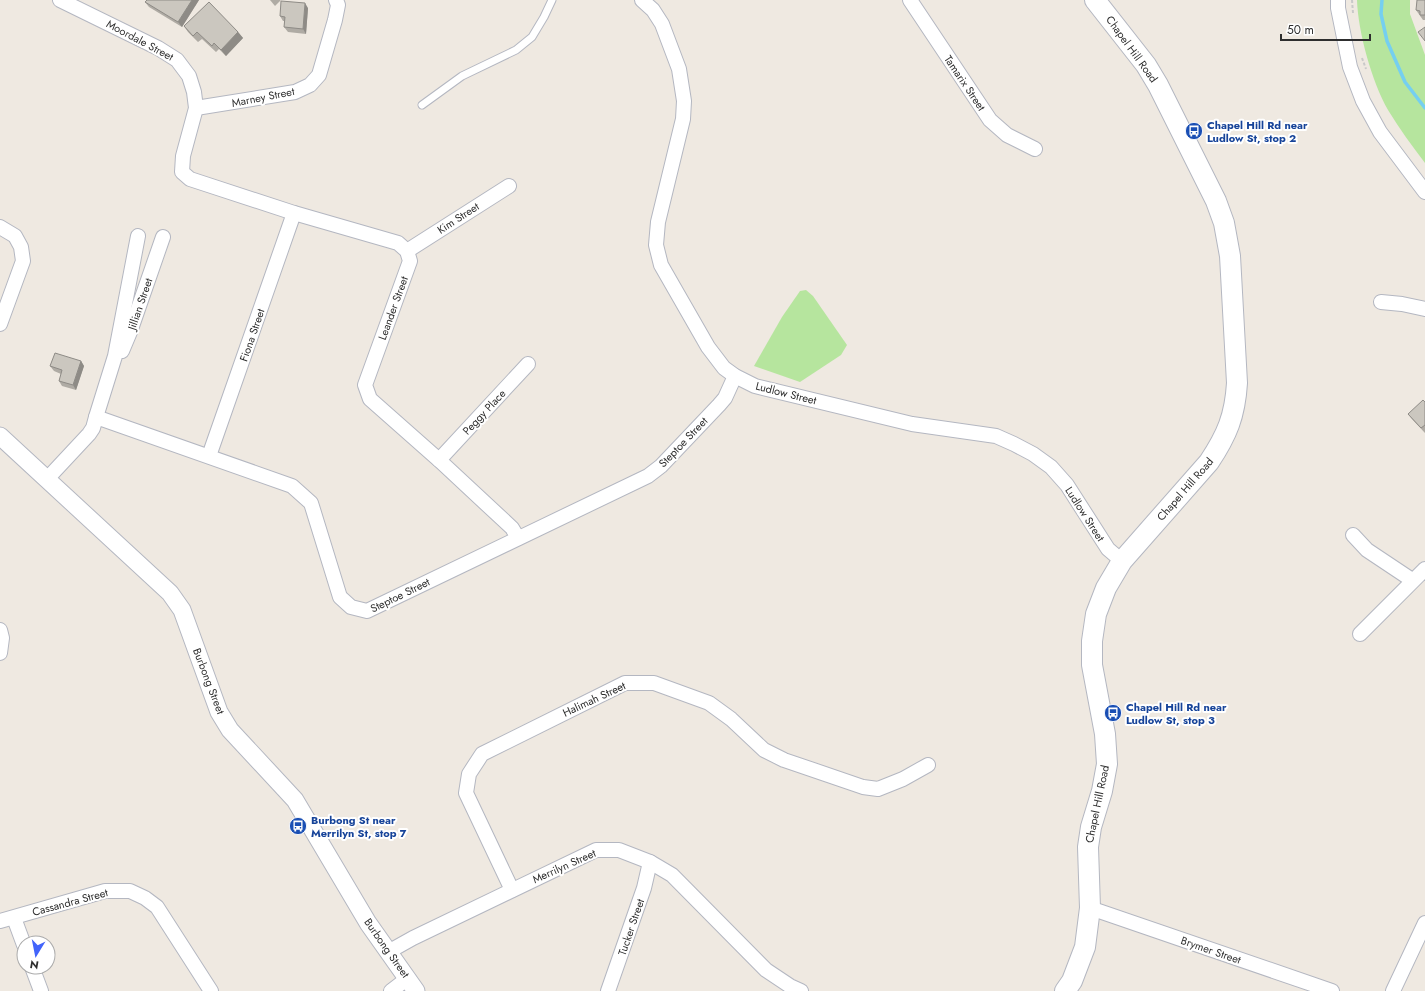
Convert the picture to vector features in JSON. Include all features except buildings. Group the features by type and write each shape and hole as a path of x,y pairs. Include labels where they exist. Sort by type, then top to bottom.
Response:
{"main road":[{"name":"Chapel Hill Road","path":"1065,991 1072,981 1085,947 1090,908 1088,847 1091,827 1102,791 1107,764 1106,734 1092,665 1092,641 1096,614 1106,588 1122,561 1209,462 1225,436 1232,420 1236,403 1237,383 1230,256 1224,223 1216,201 1158,85 1146,65 1095,0"}],"street":[{"name":"Moordale Street","path":"60,0 158,48 177,60 190,76 196,108 183,156 182,172 190,179 294,213"},
{"name":"Marney Street","path":"196,108 295,92 310,85 319,75 335,20 338,5 336,0"},
{"name":"Ludlow Street","path":"642,0 653,10 662,24 679,69 684,101 683,119 658,222 656,245 661,265 708,347 724,368 735,376 755,386 912,424 996,436 1014,444 1033,454 1051,467 1067,485 1108,548 1122,561"},
{"name":"Tamarix Street","path":"910,0 990,120 1007,135 1035,149"},
{"path":"1338,0 1338,8 1350,67 1363,101 1380,132 1425,192"},
{"name":"Kim Street","path":"407,251 509,186"},
{"path":"294,213 398,244 407,251"},
{"name":"Fiona Street","path":"209,456 294,213"},
{"path":"0,227 15,236 21,247 23,261 0,324"},
{"name":"Jillian Street","path":"96,417 112,369 138,236"},
{"name":"Jillian Street","path":"112,369 130,332 163,237"},
{"name":"Leander Street","path":"407,251 410,261 365,385 370,399 439,460 512,528 518,538"},
{"path":"1381,302 1402,304 1425,309"},
{"name":"Peggy Place","path":"439,460 528,364"},
{"name":"Steptoe Street","path":"96,417 292,486 310,503 340,597 351,607 366,611 648,476 661,466 722,401 735,376"},
{"path":"47,479 89,434 93,428 96,417"},
{"name":"Burbong Street","path":"0,436 170,593 182,610 219,712 230,730 295,800 368,923 412,984"},
{"path":"1353,535 1367,550 1412,580"},
{"path":"1360,634 1412,580 1425,569"},
{"path":"0,630 2,638 0,653"},
{"name":"Halimah Street","path":"512,890 466,793 469,774 482,754 625,683 654,683 709,703 731,719 764,750 784,760 863,787 878,789 903,779 928,765"},
{"name":"Merrilyn Street","path":"388,952 413,938 596,850 619,850 650,862 672,875 766,970 790,986 801,991"},
{"name":"Tucker Street","path":"608,991 644,888 650,862"},
{"name":"Cassandra Street","path":"7,919 105,891 130,891 157,906 211,991"},
{"name":"Brymer Street","path":"1090,908 1332,991"},
{"path":"7,919 17,935"},
{"path":"1393,991 1425,922"},
{"path":"35,975 41,991"},
{"path":"391,991 412,984"}],"lane":[{"path":"422,105 462,76 516,50 532,36 544,17 552,0"}],"path":[{"path":"1352,0 1353,15"},
{"path":"1361,53 1367,72"}],"green space":[{"path":"1357,0 1410,0 1410,14 1425,55 1425,163 1392,117 1382,99 1371,71 1363,41"},
{"path":"806,290 813,296 847,345 841,355 800,382 754,366 782,317 800,291"}],"waterway":[{"path":"1382,0 1381,14 1387,41 1405,82 1425,108"}],"place":[{"name":"Chapel Hill Rd near Ludlow St, stop 2","path":"1194,131"},
{"name":"Chapel Hill Rd near Ludlow St, stop 3","path":"1113,713"},
{"name":"Burbong St near Merrilyn St, stop 7","path":"298,826"}]}
